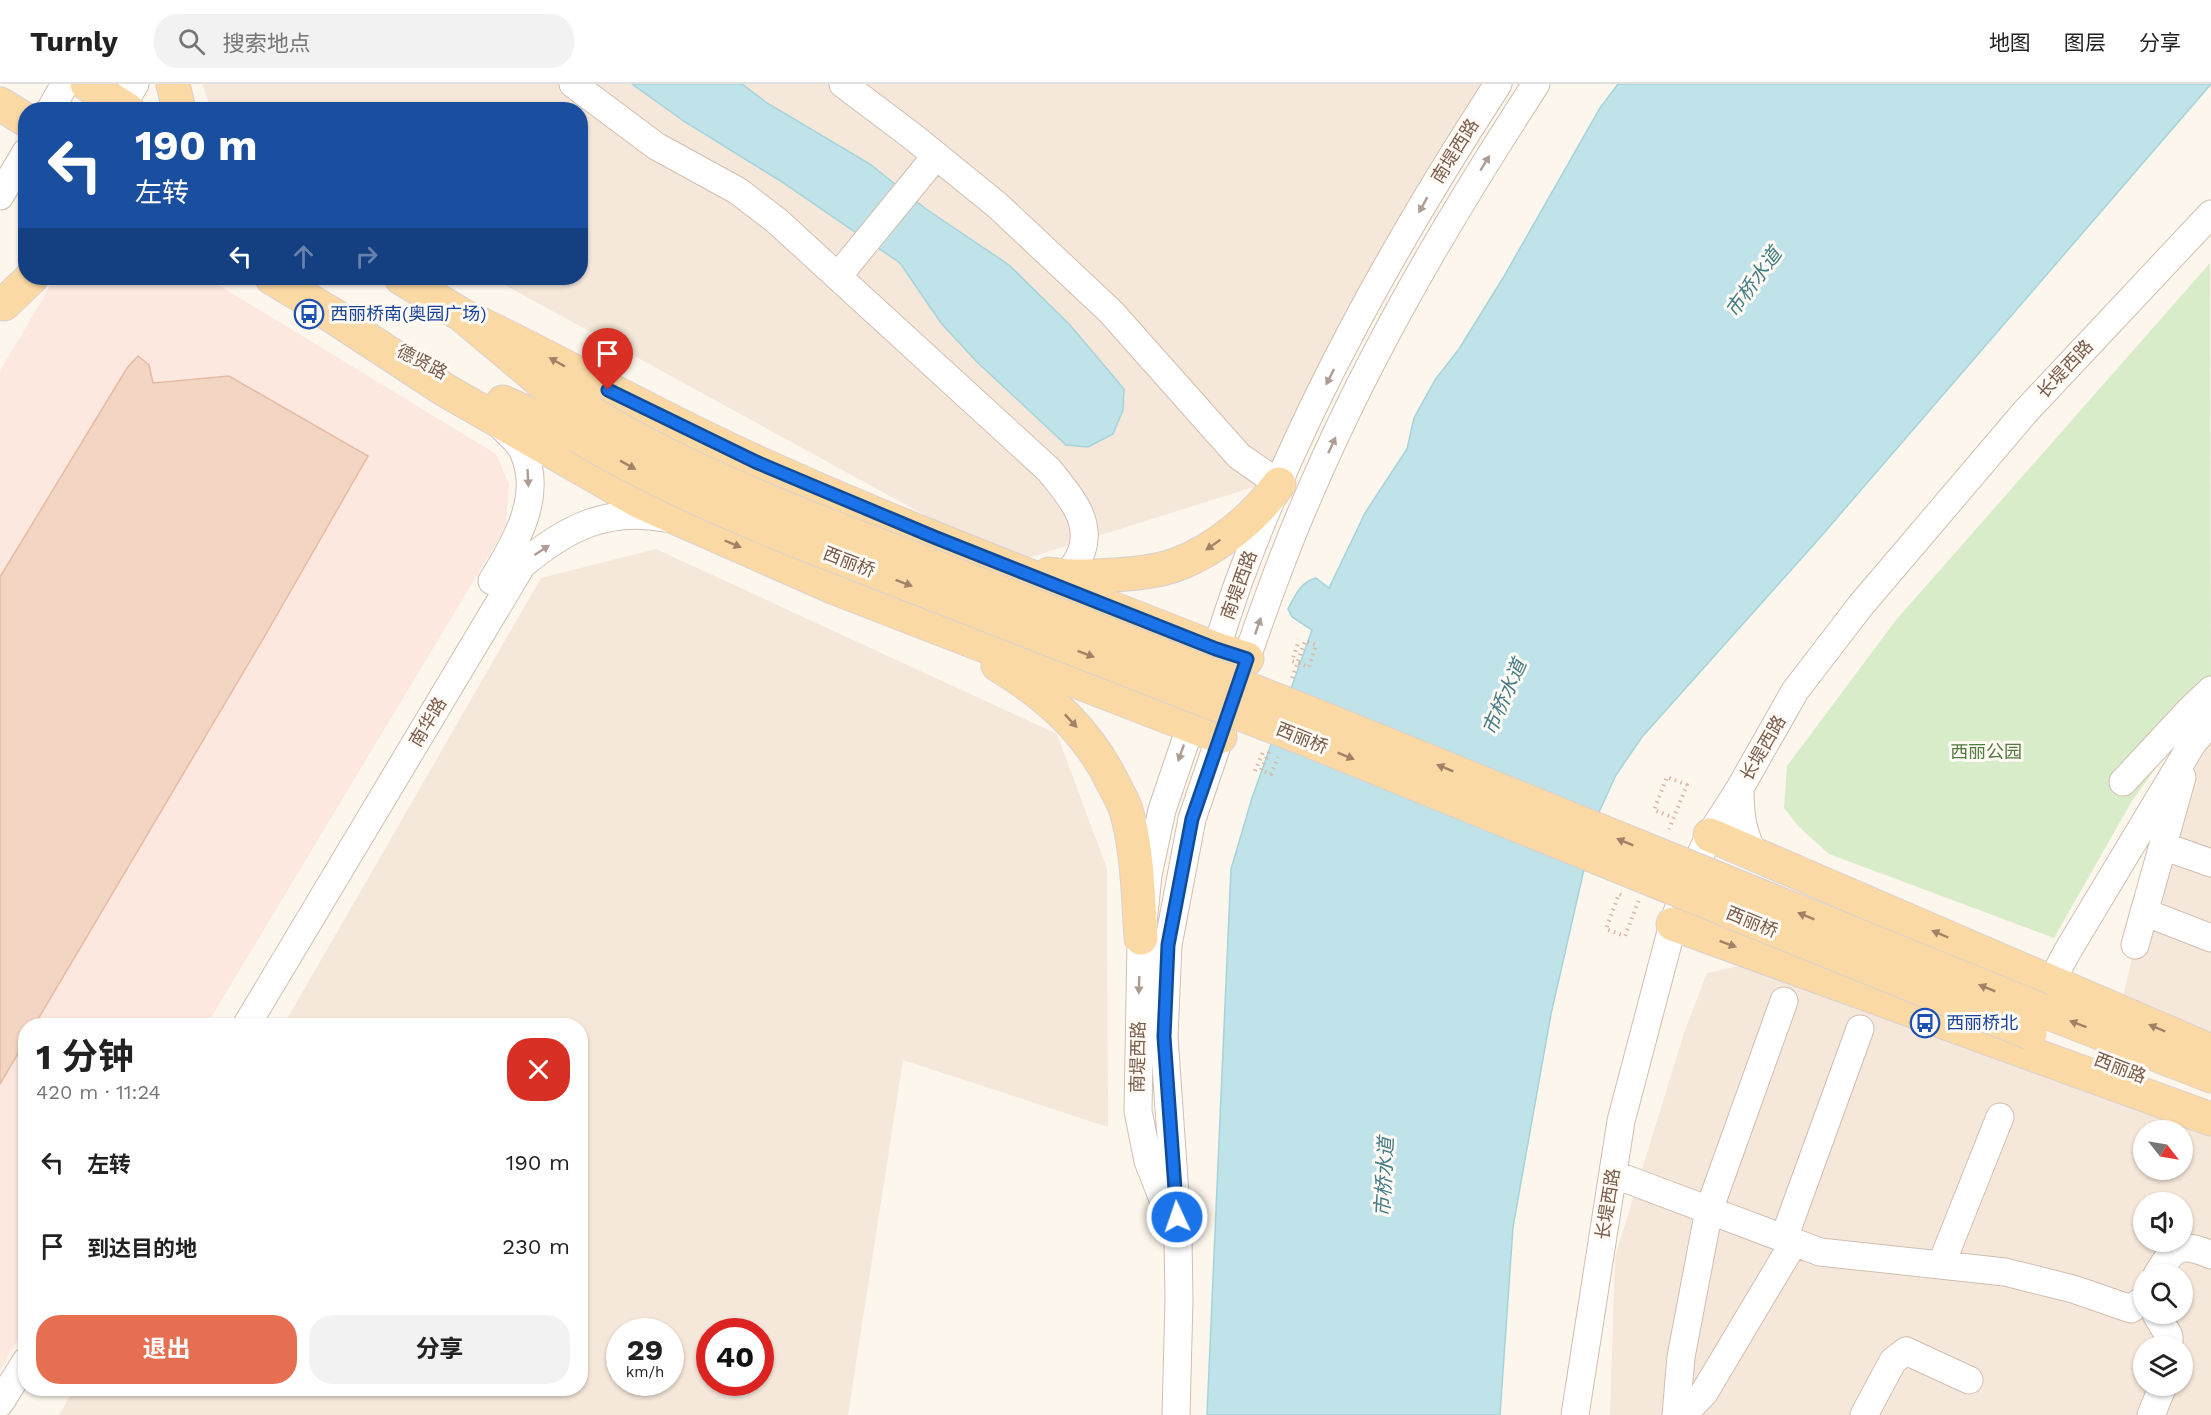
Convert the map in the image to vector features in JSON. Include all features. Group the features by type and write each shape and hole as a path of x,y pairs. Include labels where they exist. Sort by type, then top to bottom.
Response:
{"main road":[{"path":"87,84 126,102"},
{"path":"173,84 177,102"},
{"path":"0,104 18,115"},
{"path":"2,307 24,285"},
{"name":"德贤路","path":"283,285 320,308 432,369 585,424"},
{"path":"413,285 462,315 756,462 1009,567 1216,649 1247,659"},
{"path":"320,308 445,390 640,502 835,588 1220,737"},
{"path":"462,315 544,384 585,424"},
{"name":"西丽桥","path":"585,424 645,474 716,508 788,538 1321,745 2041,1008"},
{"path":"1009,567 1068,575 1148,571 1177,565 1206,550 1236,529 1262,505 1279,484"},
{"path":"938,628 1014,675 1056,705 1088,740 1105,764 1126,808 1130,826 1137,875 1141,938"},
{"path":"1710,835 1754,854 2041,1008 2211,1051"},
{"path":"1673,924 2211,1119"},
{"name":"西丽路","path":"2041,1008 2211,1076"},
{"name":"西丽路","path":"2041,1008 2211,1102"}],"street":[{"path":"55,102 65,84"},
{"path":"573,84 656,146 738,191 777,221 1048,470 1070,497 1082,518 1084,531 1082,551 1068,575"},
{"path":"843,84 997,205 1111,312 1239,456 1279,484"},
{"name":"南堤西路","path":"1178,1237 1148,1161 1138,1111 1141,938 1148,875 1162,810 1242,573 1279,484 1321,394 1380,280 1436,183 1498,84"},
{"name":"南堤西路","path":"1176,1415 1178,1237 1164,1037 1168,945 1192,819 1276,573 1311,489 1383,342 1452,218 1536,84"},
{"path":"838,276 936,156"},
{"path":"10,196 18,174"},
{"name":"长堤西路","path":"1575,1415 1621,1120 1673,924 1689,878 1710,835 1740,788 1795,691 1861,605 2026,411 2206,229"},
{"path":"2,307 18,280"},
{"name":"南华路","path":"231,1018 520,533 527,507 528,468 523,450 511,435 488,414"},
{"name":"南华路","path":"251,1018 522,565 563,536 594,520 616,514 638,514 680,521"},
{"path":"2123,782 2211,690"},
{"path":"2041,1008 2067,952 2192,744 2211,721"},
{"path":"2135,945 2192,744"},
{"path":"1740,788 1741,822 1745,838 1754,854"},
{"path":"2163,846 2211,863"},
{"path":"2144,912 2211,939"},
{"path":"1677,1415 1681,1357 1709,1210 1784,1001"},
{"path":"1683,1415 1704,1393 1789,1240 1860,1029"},
{"path":"1941,1265 2000,1117"},
{"path":"1613,1174 1820,1252 2005,1272 2073,1289 2131,1309 2133,1307"},
{"path":"2164,1264 2170,1253 2181,1248 2200,1250 2211,1255"},
{"path":"1864,1415 1893,1361 1906,1351 1969,1380"},
{"path":"0,1403 18,1374"},
{"path":"14,1415 26,1396"},
{"path":"2151,1415 2159,1396"}],"path":[{"path":"1292,679 1295,670 1299,660 1305,641 1317,645 1309,667 1300,664 1292,662 1299,640"},
{"path":"1254,771 1266,743"},
{"path":"1273,743 1261,770 1271,774 1281,749"},
{"path":"1669,816 1654,810 1667,777 1687,785 1669,828"},
{"path":"1626,897 1619,894 1606,929 1625,936 1639,897"}],"shaded area":[{"path":"202,84 1493,84 1276,480 1012,563 505,285 588,285 588,102 208,102"},
{"path":"51,285 218,285 496,454 509,484 506,527 211,1018 18,1018 18,1339 0,1371 0,371"},
{"path":"656,549 1057,734 1107,869 1108,1127 903,1060 848,1415 59,1415 70,1396 588,1396 588,1018 288,1018 541,578"},
{"path":"2211,743 2211,1043 2120,1008 2169,803"},
{"path":"1740,966 2182,1120 2133,1120 2133,1180 2193,1180 2193,1124 2211,1130 2211,1415 1610,1415 1615,1257 1685,1030 1707,973"}],"green space":[{"name":"西丽公园","path":"2210,263 2211,691 2132,801 2054,938 1829,854 1799,827 1784,808 1787,766 1896,620"}],"water":[{"path":"632,84 742,84 767,103 870,164 926,209 1009,265 1070,325 1124,389 1123,410 1113,434 1088,447 1066,445 976,361 941,323 900,263 779,180 685,122"},
{"name":"市桥水道","path":"1618,84 2211,84 1817,541 1642,737 1616,775 1595,821 1551,1014 1513,1227 1500,1415 1207,1415 1231,869 1252,798 1312,630 1292,617 1288,609 1299,590 1310,580 1316,578 1329,588 1365,513 1407,449 1414,418 1435,380 1459,349 1503,278 1600,108"}],"building":[{"path":"138,356 149,365 153,383 229,376 368,456 266,634 39,1018 18,1018 18,1054 0,1084 0,577 127,368"}],"place":[{"name":"西丽桥南(奥园广场)","path":"309,314"},
{"name":"西丽桥北","path":"1925,1023"}],"route":[{"path":"608,390 756,462 895,521 1216,649 1247,659 1192,819 1168,945 1164,1037 1177,1217"}]}
